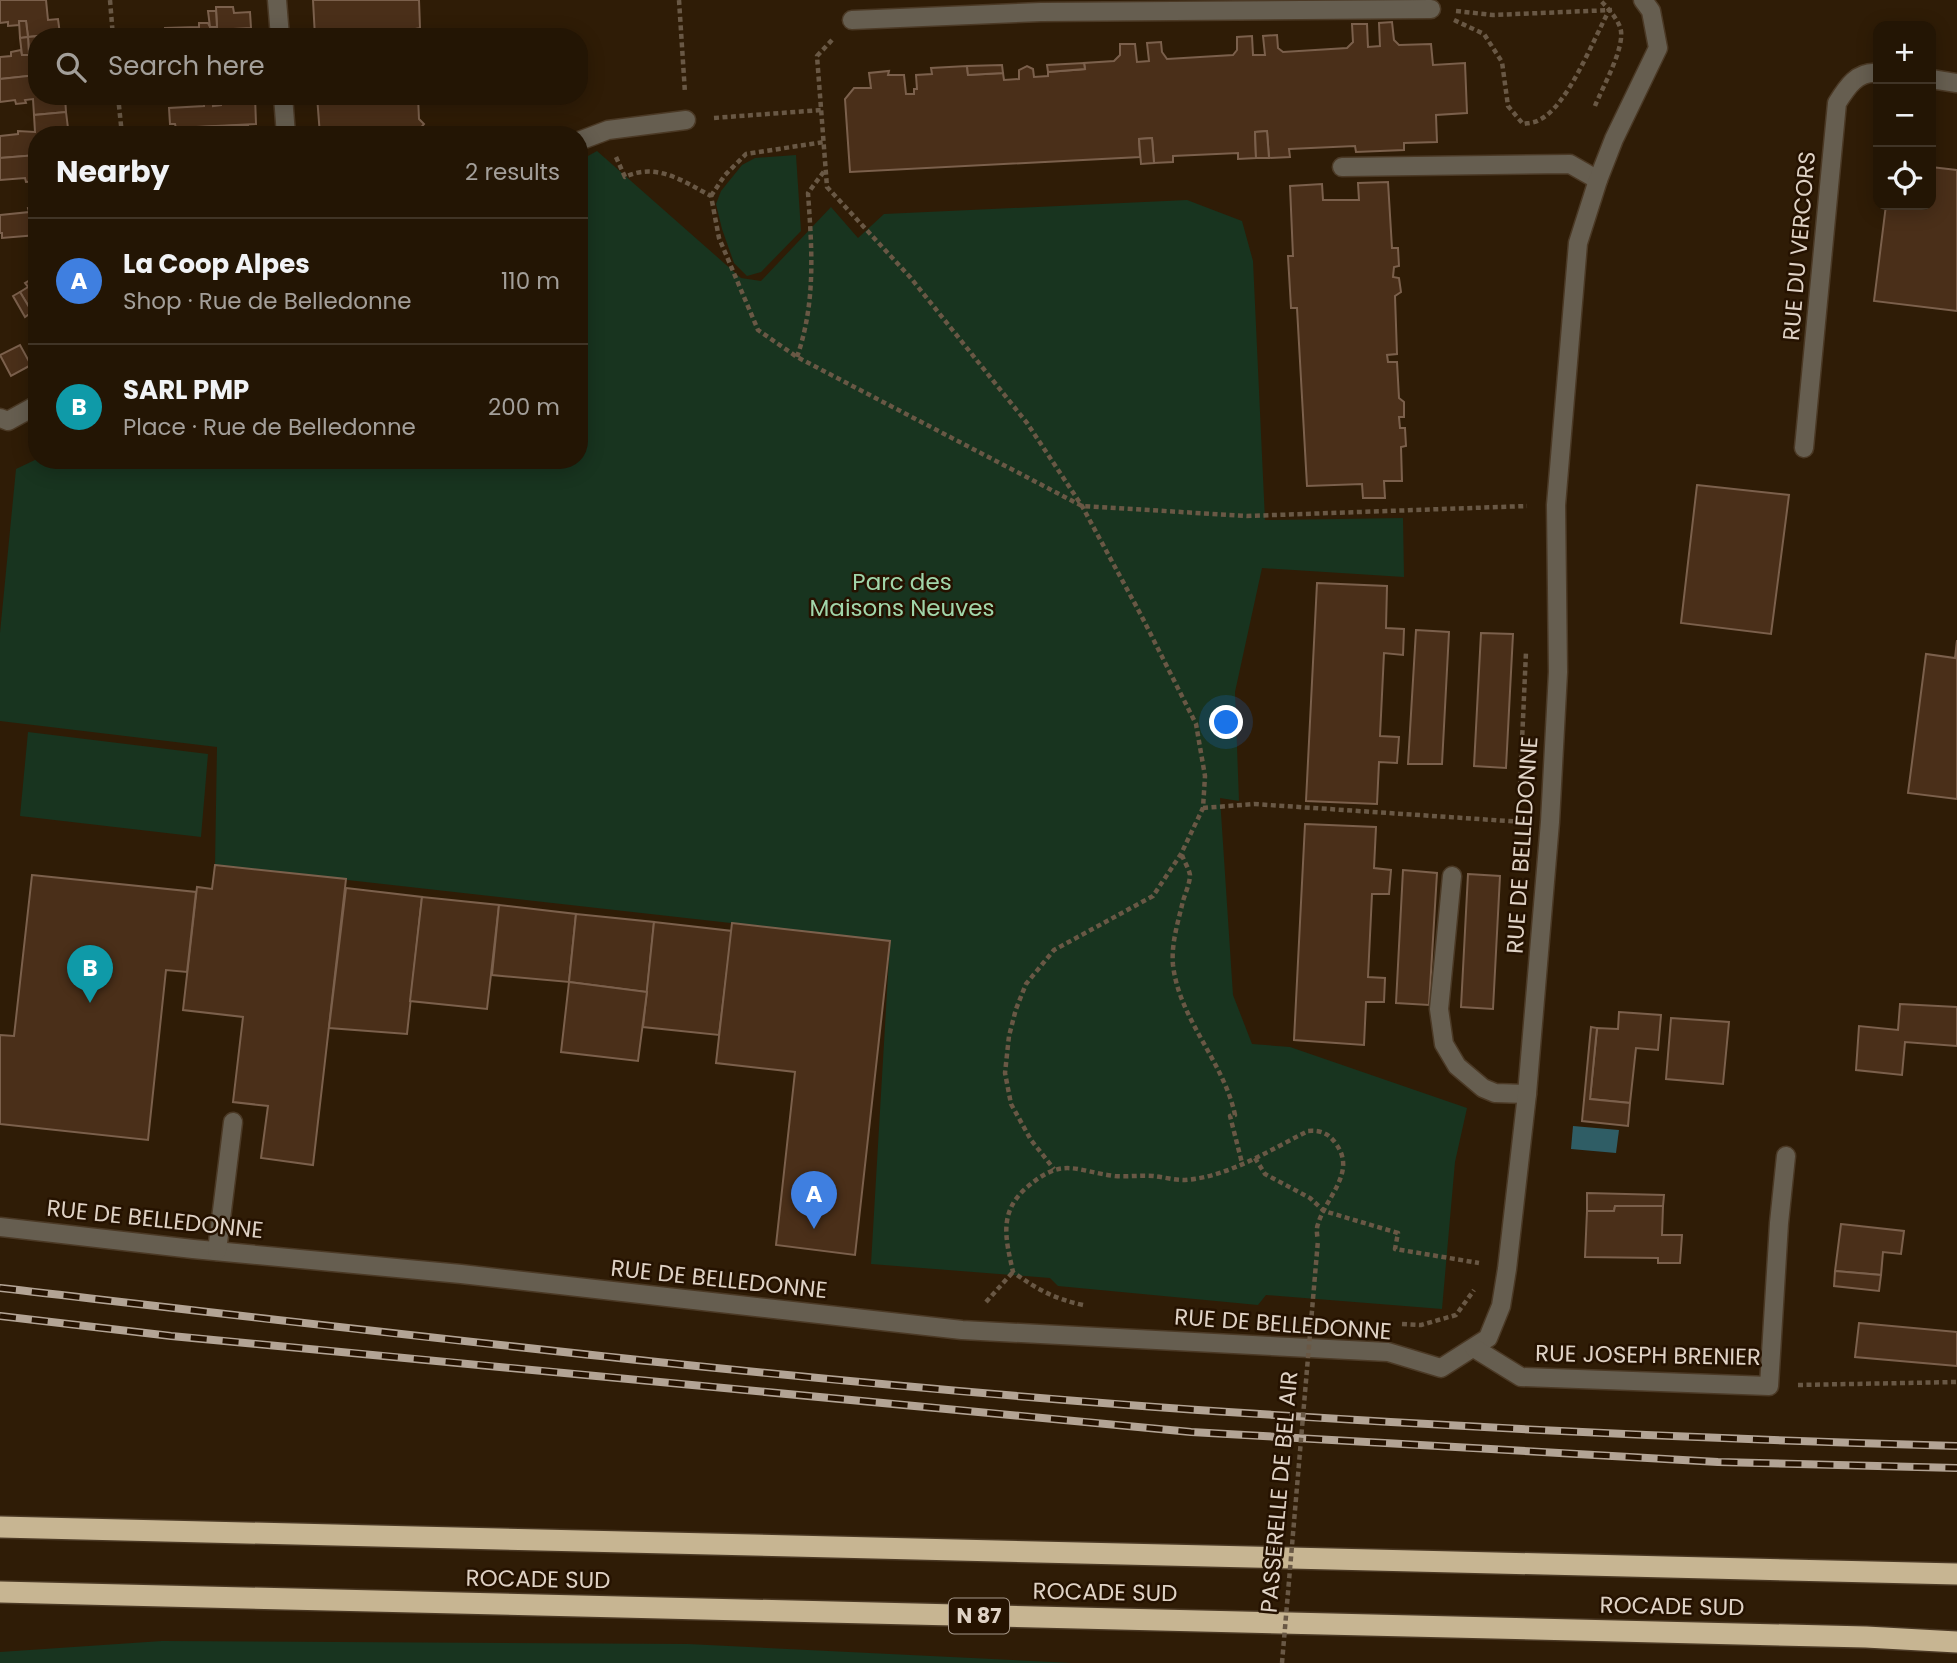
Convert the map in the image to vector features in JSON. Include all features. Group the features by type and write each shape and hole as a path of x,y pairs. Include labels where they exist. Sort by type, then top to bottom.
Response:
{"highway":[{"name":"ROCADE SUD","path":"0,1527 1957,1574"},
{"name":"ROCADE SUD","path":"0,1592 1866,1637 1957,1642"}],"street":[{"path":"277,0 279,28"},
{"name":"RUE DE BELLEDONNE","path":"0,1227 461,1274 962,1330 1388,1352 1441,1368 1488,1338 1501,1306 1507,1269 1527,1094 1550,822 1558,671 1556,505 1578,243 1614,139 1658,48 1647,6"},
{"path":"852,20 1041,12 1431,9"},
{"name":"RUE DU VERCORS","path":"1804,449 1837,103 1850,82 1873,72"},
{"path":"1936,80 1957,83"},
{"path":"284,105 285,126"},
{"path":"588,138 608,130 686,120"},
{"path":"1342,167 1570,164 1598,180"},
{"path":"0,418 8,421 28,410"},
{"path":"1451,876 1439,1009 1444,1044 1457,1066 1483,1088 1495,1093 1527,1094"},
{"path":"217,1251 233,1122"},
{"name":"RUE JOSEPH BRENIER","path":"1474,1348 1521,1377 1769,1386 1786,1156"}],"path":[{"path":"110,0 112,28"},
{"path":"679,0 686,120 821,110"},
{"path":"1593,111 1619,50 1622,29 1600,0"},
{"path":"1431,9 1484,34 1502,62 1508,106 1523,124 1540,120 1558,105 1572,85 1617,0"},
{"path":"1431,9 1493,15 1647,6"},
{"path":"852,20 817,56 827,187 910,277 1027,423 1082,506 1196,724 1205,776 1203,808 1181,854 1153,895 1054,950 1026,984 1016,1009 1009,1036 1005,1073 1011,1104 1031,1140 1054,1169"},
{"path":"119,105 121,126"},
{"path":"824,142 746,155 731,169 711,196 719,238 758,330 797,357 1082,506 1247,516 1556,505"},
{"path":"797,357 807,329 813,278 808,193 826,169"},
{"path":"638,170 656,170 711,196"},
{"path":"1520,796 1527,647"},
{"path":"1203,808 1254,804 1550,822"},
{"path":"1518,835 1519,809"},
{"path":"1181,854 1190,876 1174,939 1174,965 1180,994 1226,1086 1235,1115 1230,1116 1242,1163"},
{"name":"PASSERELLE DE BEL AIR","path":"1255,1158 1308,1131 1317,1130 1330,1136 1342,1152 1344,1164 1342,1175 1317,1226 1318,1240 1282,1663"},
{"path":"1087,1306 1061,1300 1037,1290 1013,1272 1004,1233 1009,1216 1018,1196 1039,1177 1054,1169 1082,1168 1116,1176 1152,1176 1184,1180 1220,1172 1255,1158 1265,1174 1310,1198 1324,1211 1398,1233 1395,1249 1507,1269"},
{"path":"1476,1276 1479,1249"},
{"path":"1395,1324 1420,1325 1456,1315 1474,1289"},
{"path":"1304,1320 1317,1320"},
{"path":"1769,1386 1957,1382"}],"green space":[{"name":"Parc des Maisons Neuves","path":"597,151 741,278 761,281 831,207 858,238 884,214 1187,200 1242,221 1253,261 1265,520 1403,518 1404,577 1262,568 1235,692 1239,801 1220,798 1233,995 1252,1044 1290,1047 1467,1108 1455,1162 1442,1309 1266,1295 1258,1305 1058,1286 1050,1278 871,1264 890,941 215,865 217,747 0,721 0,633 16,469 28,463 28,469 588,469 588,156"},
{"path":"796,155 801,231 761,272 747,276 734,263 722,229 716,204 721,191 742,165 755,158"},
{"path":"28,732 208,754 201,837 20,816"},
{"path":"162,1641 688,1644 1072,1663 0,1663 0,1652"}],"water":[{"path":"1573,1126 1619,1130 1616,1153 1571,1149"}],"building":[{"path":"0,0 46,0 48,20 58,19 59,28 28,28 28,37 26,21 8,26 8,22 0,23"},
{"path":"313,0 419,0 420,28 315,28"},
{"path":"216,7 233,7 234,13 250,12 251,28 165,28 199,27 199,23 217,27"},
{"path":"208,11 216,11 217,27 210,27"},
{"path":"19,21 26,21 28,37 20,38"},
{"path":"1392,22 1394,40 1399,45 1431,44 1433,65 1465,63 1467,113 1436,115 1437,142 1404,143 1404,150 1356,152 1355,146 1289,149 1290,157 1269,158 1267,131 1255,132 1256,158 1238,159 1238,153 1173,156 1173,162 1154,163 1152,138 1139,139 1140,157 850,172 845,99 854,88 871,88 869,73 889,71 888,75 904,75 906,94 914,94 914,89 917,89 916,75 932,74 931,68 967,66 968,75 1003,73 1004,80 1019,79 1019,70 1027,66 1033,69 1034,77 1048,76 1048,72 1085,69 1084,63 1114,61 1120,55 1120,44 1135,44 1137,62 1149,61 1147,43 1161,42 1162,52 1167,59 1233,55 1237,50 1237,37 1252,36 1253,55 1265,55 1263,36 1277,35 1278,48 1283,52 1347,48 1353,42 1352,24 1367,24 1368,47 1380,46 1379,23"},
{"path":"28,37 28,55 22,55 20,38"},
{"path":"21,50 22,55 28,55 28,76 0,79 0,57 11,56 11,52"},
{"path":"1084,63 1085,69 1048,72 1047,65"},
{"path":"1002,65 1003,73 968,75 967,66"},
{"path":"28,76 26,103 16,104 15,100 0,102 0,79"},
{"path":"33,105 66,105 66,112 34,115"},
{"path":"255,105 256,124 170,124 169,108"},
{"path":"318,105 418,105 419,119 424,124 422,126 319,126"},
{"path":"66,112 68,126 35,126 34,115"},
{"path":"18,131 28,132 28,156 0,158 0,136 18,134"},
{"path":"1267,131 1269,158 1256,158 1255,132"},
{"path":"1152,138 1154,163 1141,164 1139,139"},
{"path":"28,156 28,182 25,178 0,180 0,158"},
{"path":"1936,168 1957,170 1957,311 1874,301 1885,210 1936,210"},
{"path":"1388,182 1392,248 1398,248 1399,266 1394,267 1393,277 1399,278 1401,292 1395,296 1397,354 1387,355 1388,362 1397,362 1399,398 1404,402 1404,417 1399,417 1400,428 1405,428 1406,446 1401,447 1402,481 1384,481 1385,498 1363,498 1362,484 1307,486 1297,308 1291,308 1288,256 1293,256 1290,186 1322,184 1323,200 1359,200 1358,183"},
{"path":"28,212 28,236 2,238 0,215"},
{"path":"28,287 28,305 20,292"},
{"path":"20,292 28,305 28,315 25,317 13,296"},
{"path":"20,345 28,360 28,367 11,376 0,355"},
{"path":"1697,485 1789,495 1771,634 1681,623"},
{"path":"1317,583 1387,586 1386,628 1404,629 1403,655 1384,653 1380,736 1399,737 1397,763 1379,762 1377,804 1306,801"},
{"path":"1416,630 1449,632 1442,764 1408,764"},
{"path":"1481,633 1513,634 1506,768 1474,766"},
{"path":"1957,640 1957,799 1908,793 1926,654 1955,658"},
{"path":"1305,824 1376,827 1374,868 1391,870 1389,894 1372,894 1368,977 1385,978 1384,1002 1366,1002 1364,1045 1294,1040"},
{"path":"215,865 346,879 313,1165 261,1158 268,1106 233,1102 243,1017 183,1010 197,887 212,889"},
{"path":"1403,870 1437,873 1429,1005 1396,1003"},
{"path":"1468,874 1500,876 1493,1009 1461,1007"},
{"path":"32,875 196,892 187,972 166,970 148,1140 0,1124 0,1035 14,1036"},
{"path":"346,888 422,897 407,1034 329,1028"},
{"path":"422,897 499,905 487,1009 410,1001"},
{"path":"499,905 576,914 569,982 492,975"},
{"path":"576,914 654,922 647,992 569,982"},
{"path":"654,922 732,931 719,1035 643,1027"},
{"path":"732,923 890,941 855,1255 776,1245 795,1072 716,1063"},
{"path":"569,982 647,992 638,1061 561,1052"},
{"path":"1900,1004 1957,1007 1957,1046 1905,1042 1902,1075 1856,1070 1859,1026 1898,1030"},
{"path":"1619,1012 1661,1015 1658,1050 1636,1048 1630,1103 1590,1099 1597,1028 1618,1029"},
{"path":"1671,1018 1729,1022 1723,1084 1666,1079"},
{"path":"1591,1027 1597,1028 1590,1099 1630,1103 1628,1126 1582,1121"},
{"path":"1587,1193 1664,1195 1663,1206 1615,1206 1614,1211 1587,1211"},
{"path":"1615,1206 1663,1206 1662,1235 1682,1235 1680,1263 1658,1263 1658,1258 1585,1257 1587,1211 1614,1211"},
{"path":"1841,1224 1904,1231 1901,1254 1883,1252 1881,1275 1835,1271"},
{"path":"1835,1271 1881,1275 1879,1291 1834,1286"},
{"path":"1859,1323 1957,1332 1957,1366 1855,1357"}],"railway":[{"path":"0,1288 599,1356 1048,1399 1483,1427 1957,1446"},
{"path":"0,1316 171,1336 1191,1432 1718,1462 1957,1468"}],"place":[{"name":"SARL PMP","path":"90,1003"},
{"name":"La Coop Alpes","path":"814,1229"}]}
